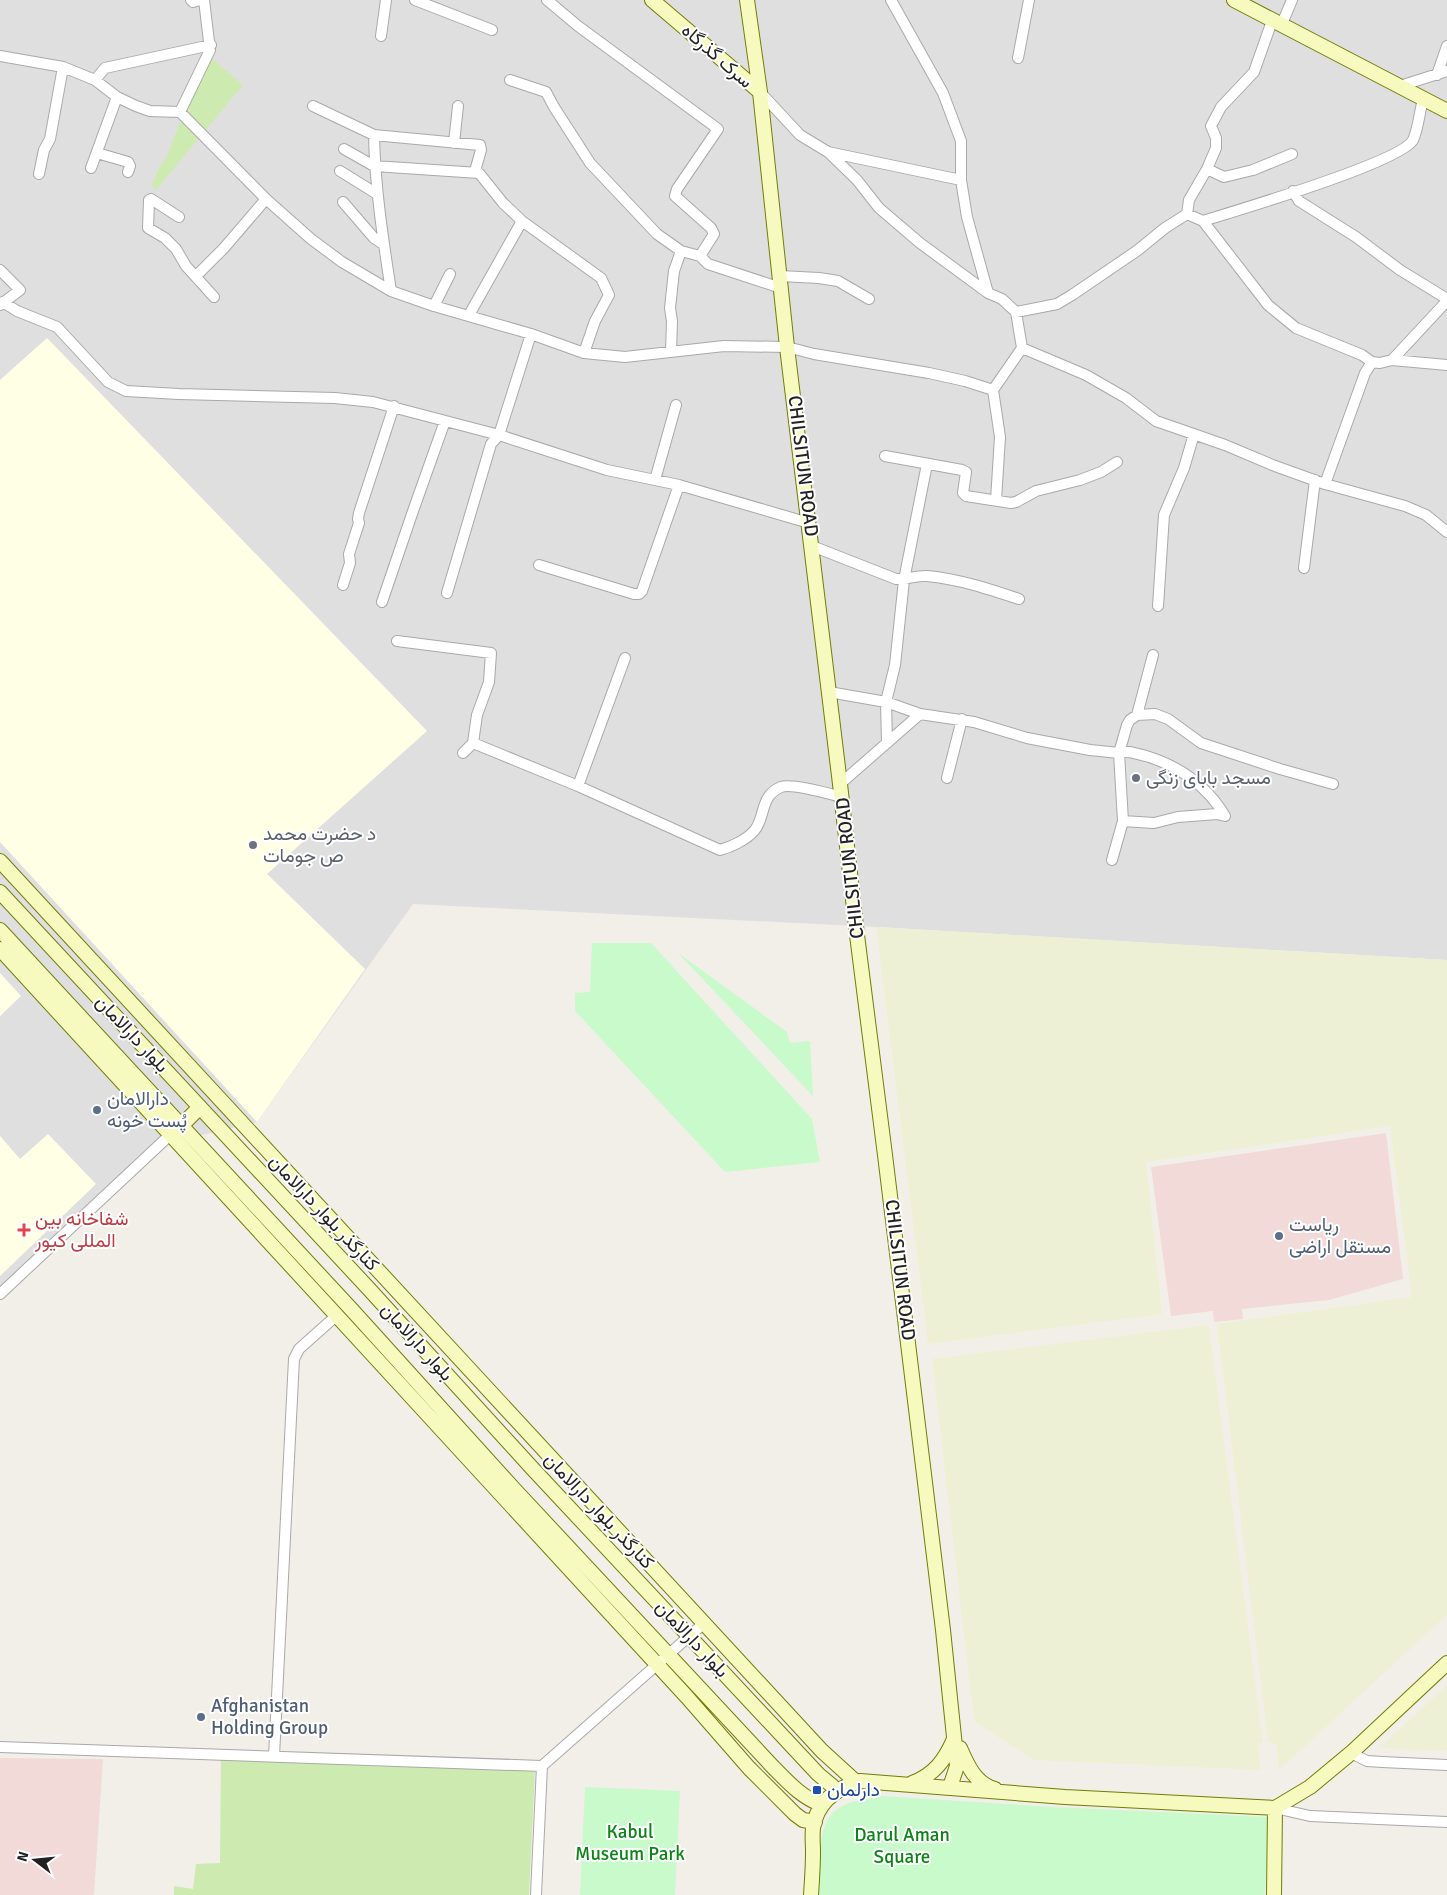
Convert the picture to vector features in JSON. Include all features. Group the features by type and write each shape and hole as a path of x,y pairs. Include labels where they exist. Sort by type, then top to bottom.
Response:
{"main road":[{"name":"سرک گذرگاه","path":"652,0 760,92"},
{"name":"CHILSITUN ROAD","path":"748,0 760,92 787,346 841,791 856,935 920,1436 955,1736"},
{"path":"1234,0 1447,111"},
{"name":"کنارگذر بلوار دارالامان","path":"0,861 703,1624 822,1752 856,1782"},
{"name":"بلوار دارالامان","path":"0,892 689,1636 818,1774 837,1790"},
{"name":"بلوار دارالامان","path":"0,930 176,1130 352,1310 521,1496 795,1790 806,1798 822,1805"},
{"path":"0,949 176,1130 336,1316 777,1797 803,1820 815,1822"},
{"path":"190,1096 198,1076"},
{"path":"176,1130 200,1107"},
{"path":"811,1895 813,1828 815,1822 822,1805 837,1790 856,1782 909,1784 1065,1797 1275,1808 1310,1788 1447,1663"},
{"path":"909,1784 923,1779 934,1772 947,1755 955,1736"},
{"path":"950,1787 957,1766 955,1736"},
{"path":"955,1736 968,1766 979,1780 990,1788 1011,1792"},
{"path":"1274,1895 1275,1808"}],"street":[{"path":"191,0 193,2 199,0"},
{"path":"180,112 210,50 211,45 204,0"},
{"path":"381,36 386,0"},
{"path":"415,0 492,30"},
{"path":"547,0 578,26 718,129 677,189 675,196 711,228 714,234 700,256"},
{"path":"891,0 946,101 961,141 961,180 967,217 988,293"},
{"path":"1018,58 1029,0"},
{"path":"1188,214 1189,200 1207,169 1216,148 1216,138 1211,126 1221,107 1254,72 1277,24 1292,0"},
{"path":"95,80 105,68 211,45"},
{"path":"1437,75 1447,46"},
{"path":"0,56 63,67 95,80 117,97 150,111 180,112 266,199 311,239 334,256 391,291 434,306 531,334 584,353 625,357 724,346 787,346 814,354 929,373 993,390"},
{"path":"39,174 44,150 50,139 63,67"},
{"path":"1400,86 1447,71"},
{"path":"510,80 546,92 554,108 590,163 657,234 681,251 700,256 708,264 726,272 781,282 820,278 838,281 869,298"},
{"path":"760,92 800,135 828,152 857,180 879,208 920,244 988,293 1002,299 1016,312 1022,348 993,390 1000,438 996,500"},
{"path":"91,168 117,97"},
{"path":"1203,221 1363,167 1406,146 1412,140 1423,99"},
{"path":"313,106 374,135 480,145 481,150 475,172"},
{"path":"454,143 458,106"},
{"path":"374,135 374,166 377,194 391,291"},
{"path":"344,149 374,166 479,173 503,203 522,222 600,278 609,295 595,321 584,353"},
{"path":"828,152 961,180"},
{"path":"97,153 128,162 130,166 128,172"},
{"path":"1207,169 1224,177 1252,170 1292,154"},
{"path":"340,171 377,194"},
{"path":"1294,191 1299,202 1356,236 1400,270 1447,300 1392,360"},
{"path":"196,276 266,199"},
{"path":"178,218 149,200 148,228 165,238 176,249 186,266 214,296"},
{"path":"343,202 374,238 383,244"},
{"path":"1188,214 1203,221 1268,305 1296,328 1362,355 1372,362 1392,360 1447,365"},
{"path":"1016,312 1056,304 1072,296 1138,250 1165,228 1188,214"},
{"path":"469,315 522,222"},
{"path":"670,352 672,321 670,308 674,270 681,251"},
{"path":"0,270 20,290 1,304 56,327 108,382 126,391 335,398 394,406 499,435 607,470 678,485 809,523"},
{"path":"434,306 450,274"},
{"path":"447,592 491,444 499,435 531,334"},
{"path":"1022,348 1086,375 1126,398 1156,421 1226,445 1275,466 1320,482 1405,506 1426,515 1447,532"},
{"path":"1304,568 1320,482 1365,373 1372,362"},
{"path":"655,480 676,405"},
{"path":"343,585 350,563 349,554 359,523 358,519 394,406"},
{"path":"382,602 445,421"},
{"path":"1158,606 1164,515 1184,468 1194,434"},
{"path":"885,456 962,470 967,475 964,493 966,496 1016,502 1036,491 1080,480 1101,472 1117,462"},
{"path":"887,743 886,702 895,665 904,580 927,464"},
{"path":"539,566 639,594 642,591 678,485"},
{"path":"812,546 896,579 904,580 925,576 968,583 1019,598"},
{"path":"397,641 492,653 489,682 477,715 472,743 463,753"},
{"path":"1112,860 1123,821 1119,753 1127,725 1137,715 1153,655"},
{"path":"578,786 625,658"},
{"path":"829,692 886,702 920,714 962,719 1027,738 1090,750 1119,753 1127,751 1156,759 1183,772 1201,785 1226,816 1217,814 1178,817 1154,823 1123,821"},
{"path":"472,743 578,786 720,850 729,848 755,831 768,796 782,786 841,791 887,743 920,714"},
{"path":"1137,715 1156,714 1168,719 1201,743 1333,784"},
{"path":"947,778 962,719"},
{"path":"0,1294 176,1130"},
{"path":"274,1756 294,1359 299,1349 336,1316"},
{"path":"0,1747 542,1766 703,1624"},
{"path":"1350,1753 1367,1761 1447,1765"},
{"path":"536,1895 542,1766"},
{"path":"1275,1808 1310,1816 1447,1822"}],"shaded area":[{"path":"0,0 1447,0 1447,960 876,927 413,904 257,1122 160,1145 0,1294"},
{"path":"47,338 427,731 267,874 365,969 257,1122 0,842 0,380"},
{"path":"876,927 1447,960 1447,1615 1279,1770 1276,1744 1268,1742 1217,1324 1412,1297 1390,1126 1146,1162 1162,1314 928,1344"},
{"path":"0,973 21,996 0,1016"},
{"name":"ریاست مستقل اراضی","path":"1386,1133 1403,1279 1329,1300 1242,1309 1243,1319 1214,1322 1213,1311 1171,1316 1151,1167"},
{"name":"شفاخانه بین المللی کیور","path":"48,1134 96,1184 0,1276 0,1136 20,1159"},
{"path":"1209,1325 1263,1743 1258,1743 1261,1770 1033,1760 974,1721 932,1359"},
{"path":"1447,1685 1447,1751 1379,1748"},
{"path":"0,1758 103,1759 94,1895 0,1895"}],"green space":[{"path":"209,56 243,85 156,190 152,185 158,170 167,156 184,111"},
{"path":"592,943 651,943 812,1119 820,1162 725,1172 575,1011 575,993 590,992"},
{"path":"678,953 787,1032 790,1043 810,1041 813,1096"},
{"path":"221,1751 388,1765 535,1771 529,1895 174,1895 174,1886 193,1889 196,1864 220,1863"},
{"name":"Kabul Museum Park","path":"585,1787 680,1791 675,1895 580,1895"},
{"name":"Darul Aman Square","path":"883,1796 1052,1807 1268,1817 1265,1895 817,1895 820,1849 825,1826 830,1816 837,1809 848,1804"}],"place":[{"name":"مسجد بابای زنگی","path":"1136,778"},
{"name":"د حضرت محمد ص جومات","path":"253,845"},
{"name":"دارالامان پُست خونه","path":"97,1110"},
{"name":"شفاخانه بین المللی کیور","path":"24,1230"},
{"name":"ریاست مستقل اراضی","path":"1279,1236"},
{"name":"Afghanistan Holding Group","path":"201,1717"},
{"name":"دارلمان","path":"817,1790"}]}
